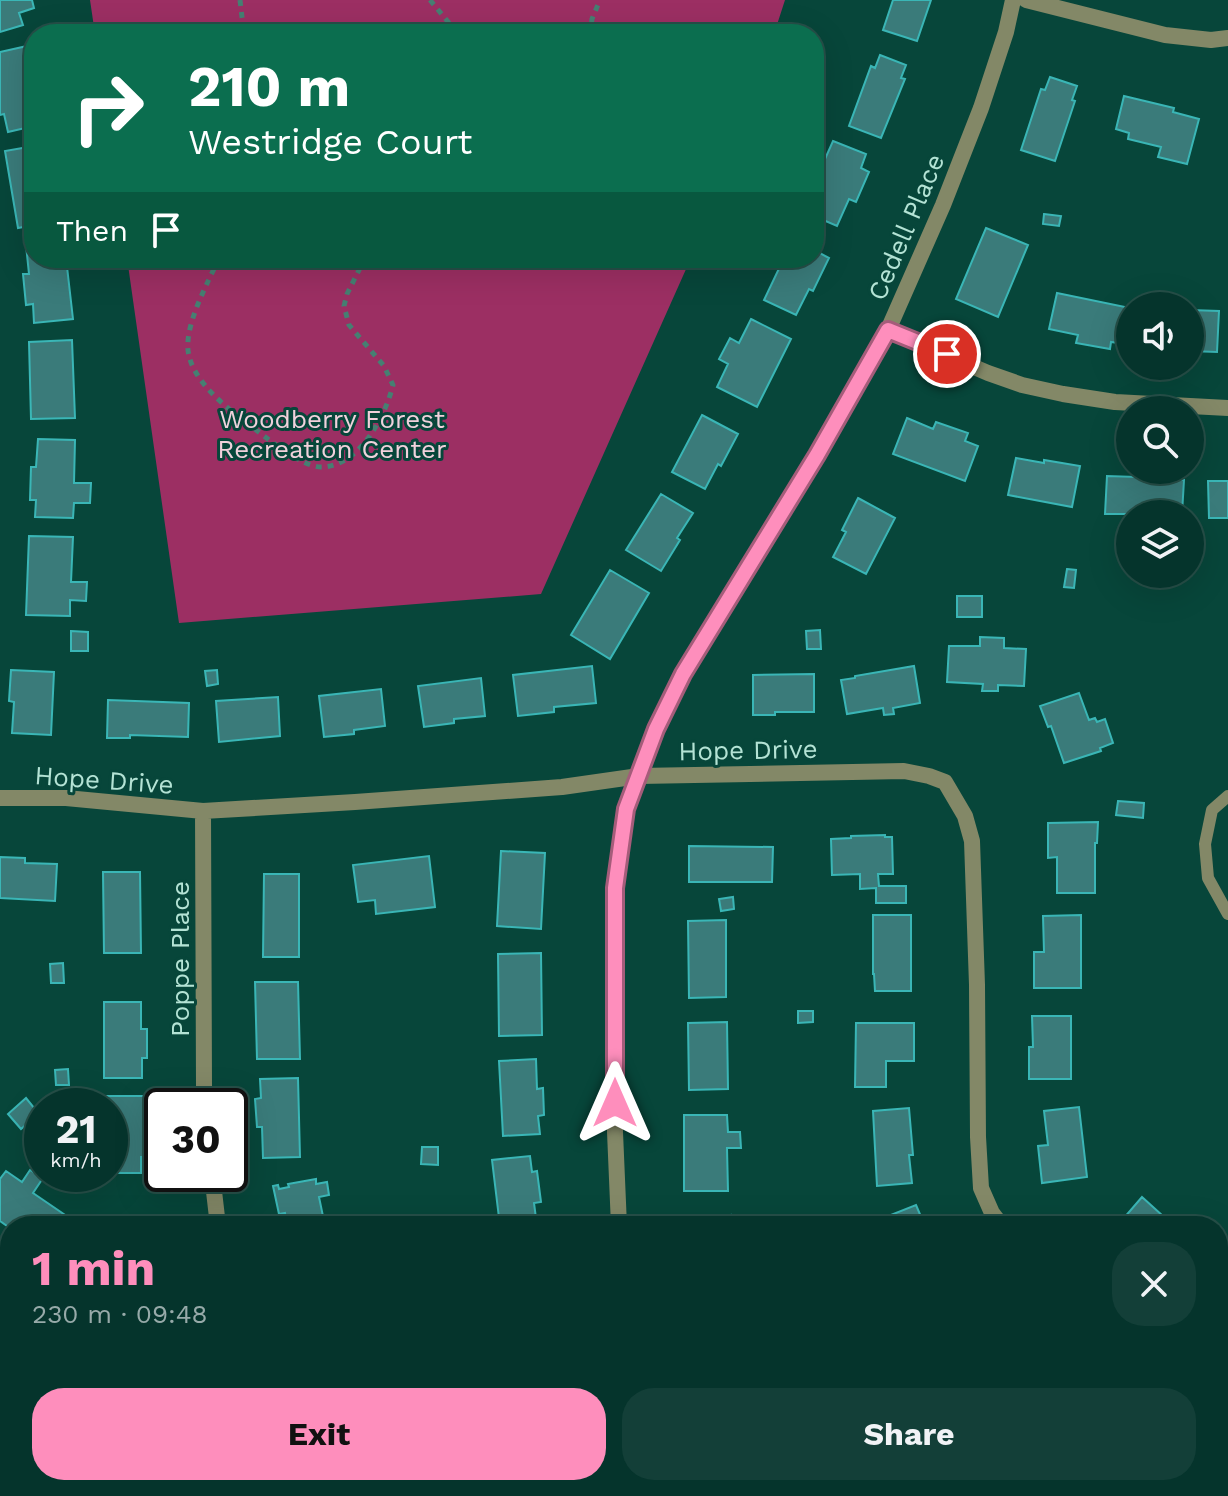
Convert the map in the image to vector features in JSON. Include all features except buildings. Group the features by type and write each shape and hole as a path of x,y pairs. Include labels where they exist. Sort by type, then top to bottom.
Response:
{"street":[{"name":"Cedell Place","path":"619,1216 615,1132 615,888 626,809 656,729 683,674 817,455 888,330 943,205 981,108 1013,0"},
{"path":"1026,0 1165,35 1211,40 1228,38"},
{"path":"888,330 988,373 1036,388 1115,402 1228,408"},
{"name":"Hope Drive","path":"0,798 66,798 203,811 562,787 639,776 904,771 945,782 965,816 972,841 981,1188 994,1216"},
{"name":"Poppe Place","path":"203,811 204,1088"},
{"path":"214,1192 217,1216"}],"lane":[{"path":"1228,796 1212,810 1205,844 1208,878 1228,914"}],"path":[{"path":"242,0 243,24"},
{"path":"430,0 450,24"},
{"path":"591,24 600,0"},
{"path":"214,268 190,321 188,354 200,379 232,412 291,456 320,467 347,461 372,434 388,406 393,385 384,366 349,325 344,306 360,268"}],"green space":[{"path":"90,0 785,0 777,24 94,24"},
{"name":"Woodberry Forest Recreation Center","path":"128,268 687,268 541,594 179,623"}],"route":[{"path":"615,1103 615,888 626,809 656,729 683,674 817,455 888,330 947,354"}]}
